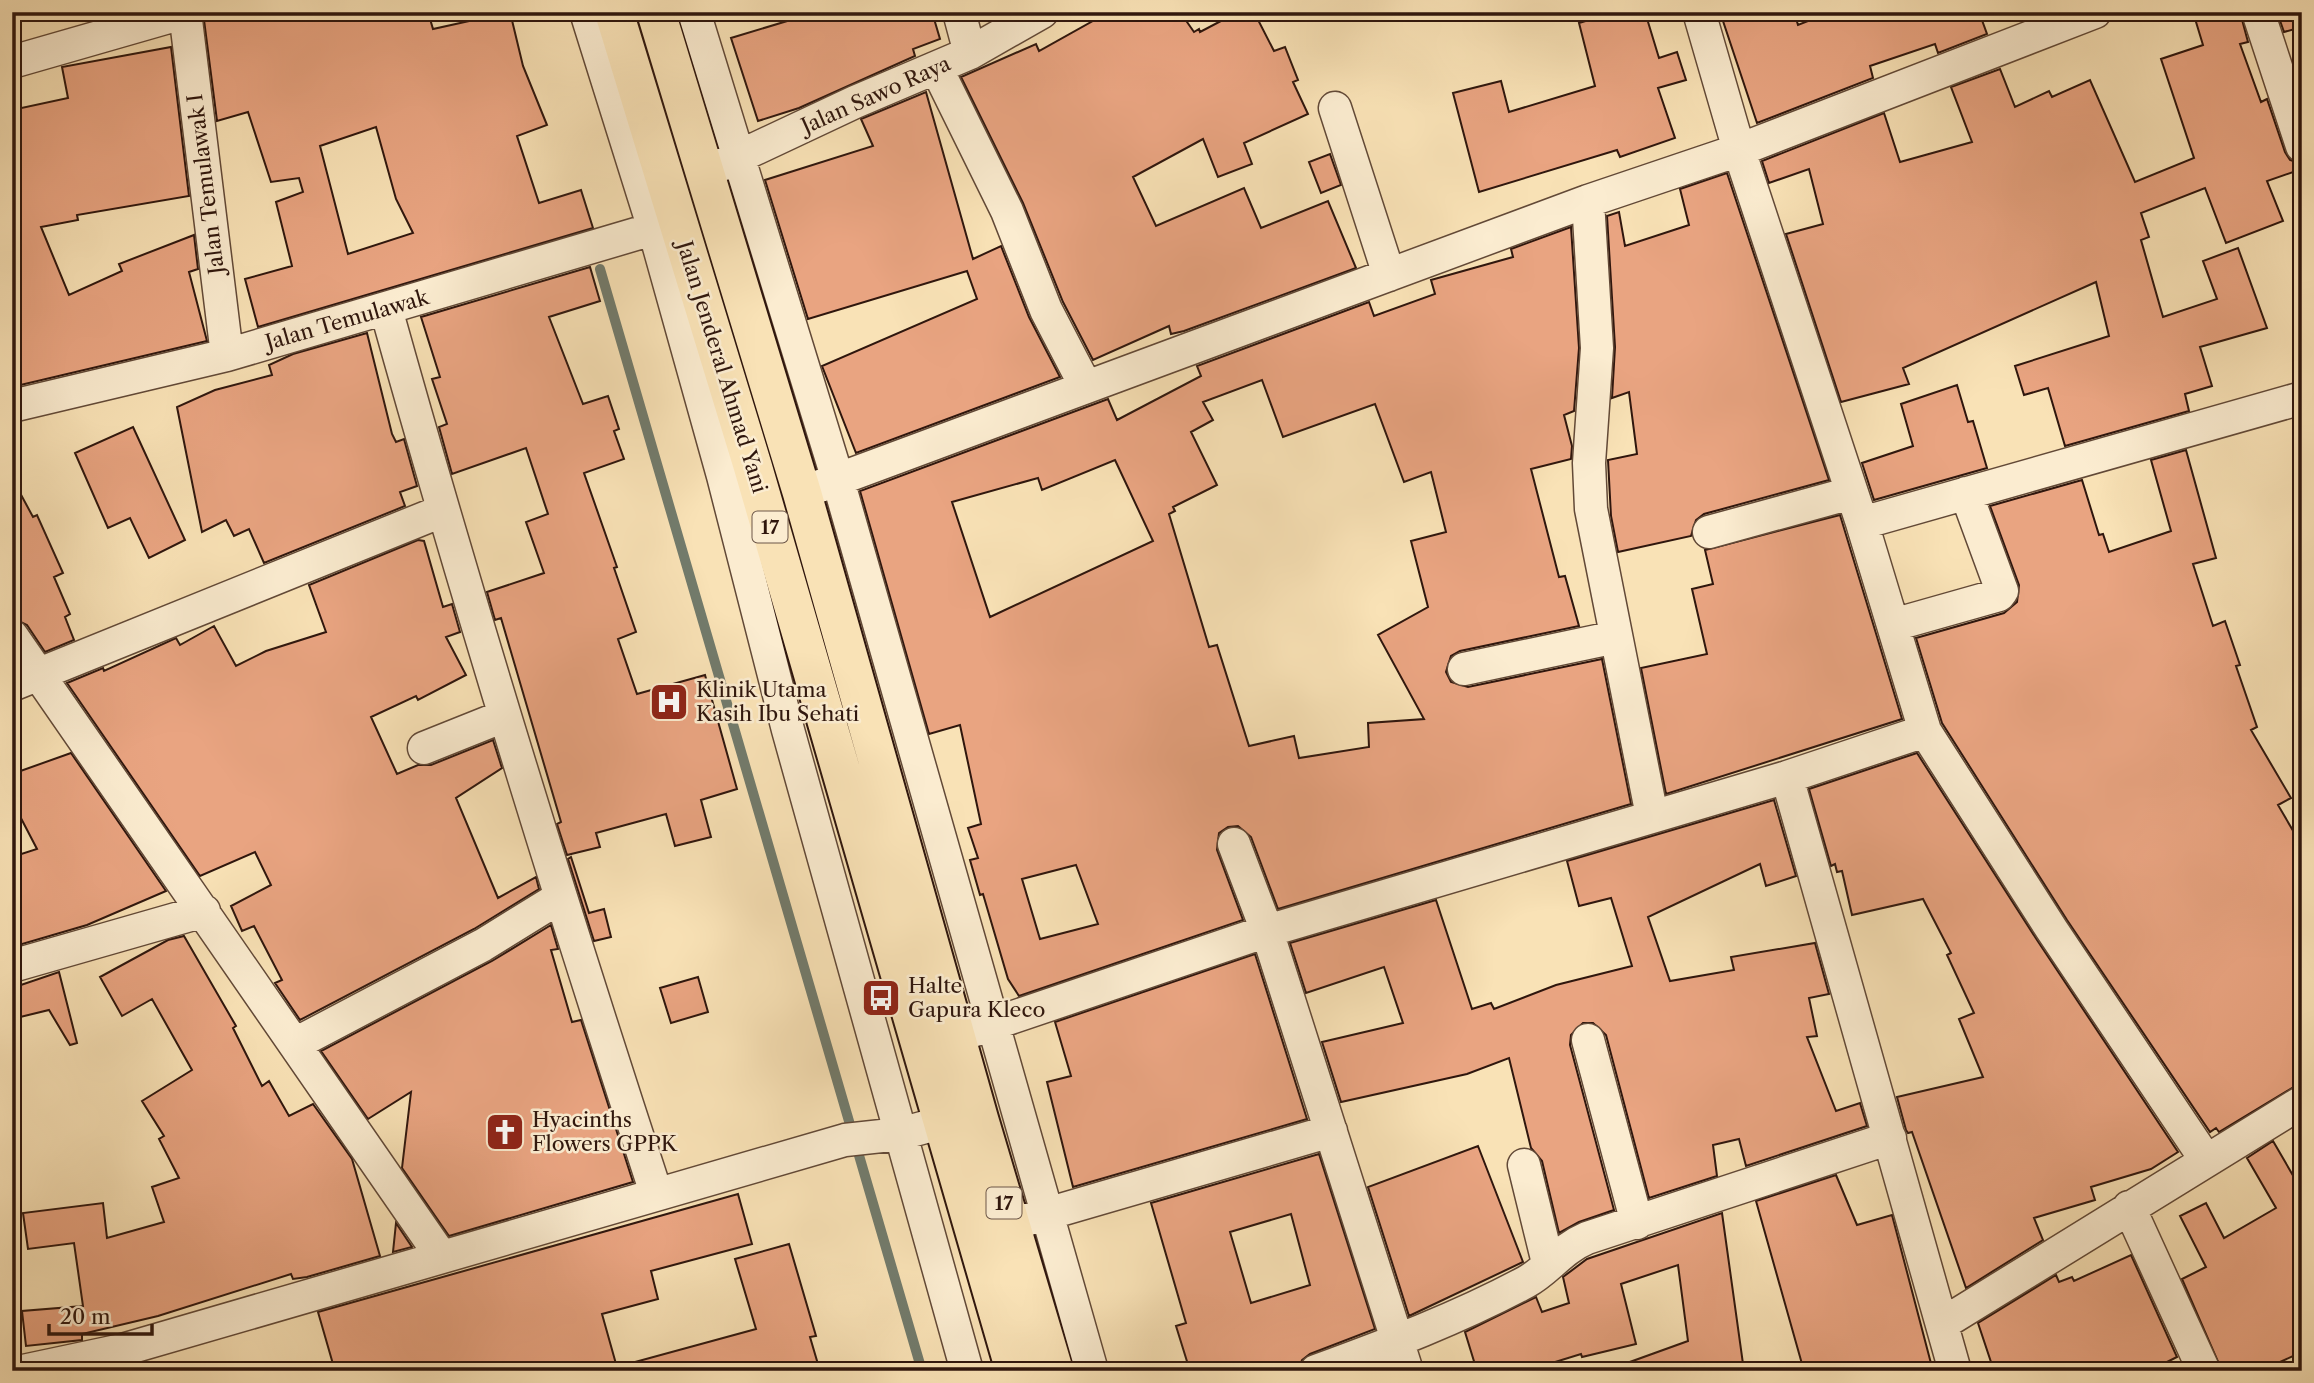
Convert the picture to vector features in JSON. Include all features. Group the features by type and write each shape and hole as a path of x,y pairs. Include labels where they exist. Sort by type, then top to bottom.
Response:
{"highway":[{"name":"Jalan Jenderal Ahmad Yani","path":"614,12 613,56 738,472 805,647 940,1123"},
{"name":"Jalan Jenderal Ahmad Yani","path":"656,12 694,72 723,164 802,493 955,1035"},
{"name":"17","path":"955,1035 1054,1371"},
{"name":"17","path":"940,1123 1015,1371"}],"street":[{"path":"12,62 186,12"},
{"name":"Jalan Temulawak I","path":"186,12 227,355"},
{"path":"586,12 613,56"},
{"path":"694,12 694,72"},
{"path":"959,12 971,53"},
{"name":"Jalan Sawo Raya","path":"723,164 855,102 971,53 1042,12"},
{"path":"1699,12 1739,150 1862,523 1925,730 2052,930 2206,1160"},
{"path":"802,493 1588,201 1739,150 2095,12"},
{"path":"2258,12 2302,146"},
{"path":"937,69 1007,211 1046,310 1086,387"},
{"path":"1335,108 1389,275"},
{"path":"723,164 838,480 995,1023 1092,1371"},
{"path":"1588,201 1597,348 1589,463 1591,509 1652,816"},
{"name":"Jalan Temulawak","path":"12,406 227,355 665,225"},
{"path":"386,309 442,511 559,898 656,1193"},
{"path":"1862,523 2302,398"},
{"path":"738,472 769,659 894,1134 967,1371"},
{"path":"1709,532 1851,493"},
{"path":"1894,625 1999,595 2002,591 1966,493"},
{"path":"26,679 442,511"},
{"path":"12,636 26,679 204,911 441,1256"},
{"path":"1464,669 1616,637"},
{"path":"769,659 805,647"},
{"path":"860,698 899,689"},
{"path":"424,748 504,716"},
{"path":"955,1035 1267,931 1787,777 1925,730"},
{"path":"1787,777 1955,1371"},
{"path":"809,805 846,793"},
{"path":"1234,844 1267,931 1403,1356"},
{"path":"295,1044 483,945 559,898"},
{"path":"12,966 204,911"},
{"path":"1588,1040 1637,1223"},
{"path":"1942,1324 2302,1101"},
{"path":"23,1371 125,1360 441,1256 656,1193 845,1140 894,1134 940,1123"},
{"path":"1010,1225 1331,1131"},
{"path":"1316,1371 1403,1356 1528,1281 1548,1263 1587,1238 1890,1138"},
{"path":"1524,1165 1548,1263"},
{"path":"2129,1207 2204,1371"}],"building":[{"path":"231,12 428,12 433,29 510,12 523,66 547,125 517,136 539,203 581,190 593,228 258,327 245,279 292,266 276,202 303,192 299,178 271,182 248,112 217,121 204,20","holes":["376,127 396,199 413,233 348,254 320,146"]},
{"path":"817,12 932,12 940,39 913,49 915,56 799,108 758,121 731,38"},
{"path":"1109,12 1180,12 1194,32 1199,29 1200,32 1238,12 1254,12 1274,51 1285,47 1298,80 1293,82 1308,114 1244,143 1252,164 1218,177 1203,139 1133,177 1156,226 1244,188 1261,228 1328,201 1356,268 1184,331 1171,334 1169,326 1093,360 1063,302 1023,203 961,77 1036,44 1039,51"},
{"path":"1615,12 1645,12 1659,58 1677,52 1686,80 1658,88 1675,138 1620,157 1617,150 1479,192 1453,93 1501,81 1509,112 1595,86 1579,23"},
{"path":"1720,12 1794,12 1798,25 1831,12 1979,12 1987,34 1938,53 1935,44 1870,66 1873,78 1757,123"},
{"path":"2193,12 2240,12 2248,42 2240,44 2261,102 2267,99 2285,152 2290,160 2302,164 2302,169 2267,181 2283,221 2226,243 2205,188 2141,213 2149,237 2141,240 2163,317 2217,299 2203,261 2238,248 2267,328 2200,347 2212,386 2185,394 2189,411 2065,446 2048,388 2024,395 2015,366 2109,336 2096,282 1903,368 1909,384 1841,402 1786,234 1823,224 1809,169 1769,183 1762,161 1884,113 1900,162 1972,142 1951,87 2000,69 2015,107 2049,91 2052,97 2090,80 2135,182 2194,158 2161,59 2203,45"},
{"path":"2277,12 2302,12 2302,27 2284,32"},
{"path":"171,47 189,196 77,215 78,220 41,227 69,295 122,271 119,264 194,235 198,269 189,272 207,341 12,387 12,110 68,98 62,67"},
{"path":"926,92 973,259 1001,246 1029,317 1060,377 856,453 822,366 977,299 967,271 808,319 765,180 873,146 861,119"},
{"path":"1330,154 1341,185 1321,193 1309,162"},
{"path":"1727,173 1829,480 1704,514 1696,520 1691,536 1618,552 1611,516 1608,460 1637,454 1629,392 1612,398 1615,347 1607,216 1619,212 1625,246 1689,225 1680,189"},
{"path":"1571,227 1579,348 1574,411 1564,415 1572,446 1571,459 1531,469 1559,577 1565,576 1579,626 1460,651 1451,656 1446,672 1451,682 1468,687 1602,659 1631,804 1278,909 1251,837 1238,826 1228,827 1219,833 1217,850 1243,920 1019,996 1008,979 970,860 978,858 968,828 981,824 960,725 929,734 860,491 1108,399 1117,420 1201,376 1197,366 1369,302 1374,316 1435,294 1431,280 1513,257 1511,249","holes":["1262,380 1283,437 1375,404 1404,482 1431,472 1446,532 1411,541 1428,607 1378,635 1424,719 1368,723 1369,747 1299,758 1294,736 1249,746 1217,645 1209,647 1169,514 1175,511 1173,507 1217,485 1191,432 1213,420 1203,402","1115,460 1153,541 990,617 952,502 1038,478 1042,490","1076,865 1098,924 1040,939 1022,879"]},
{"path":"590,267 600,301 549,317 583,404 608,396 619,429 614,431 624,459 584,473 617,567 614,568 636,632 618,639 637,694 705,675 737,789 701,800 711,837 675,846 666,814 596,833 600,847 567,855 557,824 561,822 501,618 495,620 487,592 544,573 526,522 548,514 526,448 452,474 439,427 447,424 432,379 440,377 421,317"},
{"path":"367,333 392,434 396,442 404,439 417,486 400,492 405,506 264,563 249,529 234,536 226,520 202,532 177,407 215,390 272,375 269,365 293,354"},
{"path":"1957,385 1968,422 1973,421 1987,468 1874,500 1862,463 1913,446 1901,404"},
{"path":"133,427 185,540 149,558 130,518 108,528 75,453"},
{"path":"2186,450 2216,558 2193,564 2213,626 2225,621 2240,665 2236,666 2257,727 2251,730 2291,798 2278,805 2302,846 2302,1082 2219,1132 2216,1128 2210,1132 2067,920 1942,723 1916,638 2004,613 2017,602 2019,585 1990,506 2082,480 2099,535 2103,534 2109,552 2171,531 2151,460"},
{"path":"12,478 33,517 37,515 63,573 54,577 70,614 65,617 74,640 45,652 27,625 12,618"},
{"path":"1840,515 1902,719 1666,794 1641,668 1707,654 1692,589 1713,584 1705,550"},
{"path":"418,540 424,541 443,607 452,604 460,632 446,637 466,675 418,700 416,696 371,717 397,774 418,765 431,765 493,740 502,768 456,798 498,898 536,877 539,889 474,929 300,1020 275,983 282,980 254,926 242,931 231,906 271,885 255,852 200,876 67,683 103,668 104,671 176,638 180,645 214,626 236,666 266,651 326,632 309,585"},
{"path":"71,753 166,891 87,925 12,947 12,857 37,849 12,801 12,774"},
{"path":"1917,753 2178,1152 2151,1169 2091,1187 2095,1200 2034,1218 2043,1240 1966,1288 1912,1132 1908,1133 1906,1130 1897,1097 1983,1077 1959,1019 1974,1013 1947,955 1951,953 1923,899 1852,915 1842,871 1837,872 1835,864 1831,866 1809,789"},
{"path":"1774,800 1796,876 1766,886 1760,864 1648,917 1670,981 1734,970 1731,957 1815,943 1829,994 1809,998 1817,1036 1807,1037 1836,1111 1860,1103 1867,1126 1746,1166 1739,1139 1713,1145 1717,1176 1649,1198 1606,1035 1593,1023 1583,1023 1571,1035 1570,1045 1614,1210 1579,1222 1559,1233 1542,1161 1531,1148 1509,1058 1467,1074 1341,1102 1322,1042 1403,1023 1384,967 1306,993 1290,943 1436,900 1472,1009 1491,1003 1494,1009 1556,985 1632,966 1611,898 1579,906 1567,861"},
{"path":"571,857 589,913 604,909 611,937 594,941 568,859"},
{"path":"551,925 558,949 551,950 572,1022 581,1020 633,1182 449,1236 402,1168 411,1092 368,1119 321,1051 492,961"},
{"path":"184,936 236,1026 233,1028 262,1086 269,1081 289,1116 313,1104 352,1159 380,1256 307,1277 293,1279 291,1274 158,1316 82,1334 82,1340 26,1346 22,1311 83,1306 74,1243 28,1249 23,1213 103,1203 107,1238 164,1222 152,1187 179,1178 159,1139 164,1136 142,1101 192,1070 152,999 122,1016 100,977 168,940"},
{"path":"1255,954 1307,1119 1073,1187 1047,1082 1071,1076 1055,1022"},
{"path":"59,972 77,1043 70,1045 49,1010 12,1019 12,988"},
{"path":"698,977 708,1012 671,1023 660,988"},
{"path":"2273,1141 2302,1191 2302,1352 2260,1371 2222,1371 2182,1279 2206,1267 2180,1216 2206,1203 2224,1238 2276,1208 2247,1158"},
{"path":"1478,1146 1523,1262 1409,1316 1368,1187"},
{"path":"1319,1154 1375,1329 1310,1354 1302,1360 1298,1371 1190,1371 1176,1326 1186,1323 1151,1203","holes":["1291,1214 1310,1285 1251,1303 1230,1232"]},
{"path":"1836,1175 1857,1225 1892,1215 1933,1371 1804,1371 1756,1201"},
{"path":"738,1194 752,1244 651,1271 658,1299 602,1314 618,1371 335,1371 318,1312"},
{"path":"1722,1213 1744,1371 1617,1371 1616,1367 1688,1341 1678,1265 1621,1284 1636,1344 1582,1357 1581,1354 1526,1371 1477,1371 1465,1332 1536,1297 1542,1312 1569,1303 1563,1277 1587,1259"},
{"path":"396,1223 412,1247 393,1252"},
{"path":"789,1244 816,1336 810,1337 820,1371 636,1371 635,1362 756,1329 735,1259"},
{"path":"2131,1255 2177,1357 2149,1371 1994,1371 1978,1323 2056,1275 2059,1282 2072,1277 2074,1281"}],"waterway":[{"path":"600,269 922,1371"}],"place":[{"name":"Klinik Utama Kasih Ibu Sehati","path":"669,702"},
{"name":"Halte Gapura Kleco","path":"881,998"},
{"name":"Hyacinths Flowers GPPK","path":"505,1132"}]}
